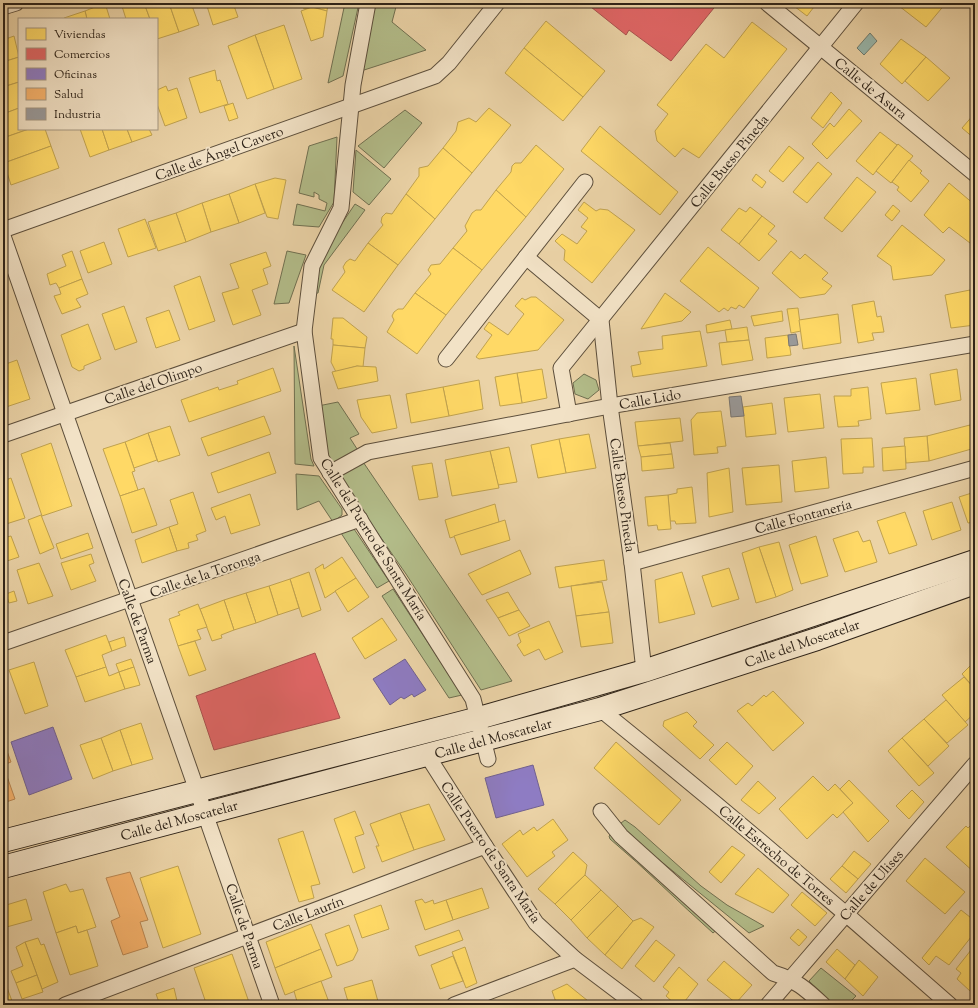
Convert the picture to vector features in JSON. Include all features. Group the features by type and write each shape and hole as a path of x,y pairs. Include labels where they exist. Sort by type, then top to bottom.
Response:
{"street":[{"path":"3,7 16,3"},
{"name":"Calle del Puerto de Santa María","path":"368,3 351,106 341,208 312,266 304,331 321,458 473,699 486,750"},
{"name":"Calle de Ángel Cavero","path":"3,230 435,76 449,63 497,3"},
{"name":"Calle de Asura","path":"767,3 975,174"},
{"name":"Calle Bueso Pineda","path":"569,414 560,368 602,320 856,3"},
{"path":"446,359 585,182"},
{"name":"Calle de Parma","path":"3,236 249,935 272,1005"},
{"path":"526,257 602,320"},
{"name":"Calle Bueso Pineda","path":"602,320 610,406 632,563 644,671"},
{"name":"Calle del Olimpo","path":"3,435 304,331"},
{"name":"Calle Lido","path":"330,473 368,452 610,406 975,344"},
{"name":"Calle Fontanería","path":"632,563 975,468"},
{"name":"Calle de la Toronga","path":"3,643 360,519"},
{"name":"Calle del Moscatelar","path":"3,842 479,718 644,671 975,561"},
{"name":"Calle del Moscatelar","path":"3,867 427,755 486,750 600,709 816,639 975,583"},
{"name":"Calle Estrecho de Torres","path":"600,709 678,771 847,913 950,1005"},
{"name":"Calle Puerto de Santa María","path":"427,755 484,846 536,923 575,959 636,1005"},
{"name":"Calle de Ulises","path":"768,1005 975,764"},
{"path":"600,811 622,836 773,973 790,979 805,988 823,1005"},
{"name":"Calle Laurín","path":"65,1005 484,846"},
{"path":"454,1005 575,959"}],"green space":[{"path":"345,3 359,3 343,76 328,83"},
{"path":"372,3 397,3 392,22 426,50 361,71"},
{"path":"405,110 422,123 384,168 358,146"},
{"path":"337,137 334,202 319,227 293,225 297,204 325,211 327,203 319,199 319,195 314,192 314,197 299,193 309,146"},
{"path":"356,150 391,179 369,205 353,192"},
{"path":"355,204 365,210 324,265 318,293 312,294 319,266 330,241"},
{"path":"287,251 306,255 289,303 274,304"},
{"path":"294,346 311,459 314,466 295,464"},
{"path":"584,374 596,380 599,390 588,399 575,394 573,383"},
{"path":"338,402 359,434 350,438 359,452 333,469 329,461 318,406"},
{"path":"359,456 512,681 481,690 406,574 334,470"},
{"path":"296,474 319,476 342,509 342,515 333,522 319,501 297,510"},
{"path":"354,529 389,581 377,588 341,533"},
{"path":"393,589 462,695 449,698 382,596"},
{"path":"625,820 635,827 701,886 727,905 764,926 749,933 620,828 621,823"},
{"path":"611,834 720,927 713,933 610,839 609,836"},
{"path":"821,968 856,996 847,1005 834,1005 809,981"}],"water":[{"path":"870,33 877,41 864,55 857,48"}],"building: Viviendas":[{"path":"105,3 110,18 87,18 85,11"},
{"path":"121,3 144,3 150,18 126,18"},
{"path":"144,3 169,3 179,32 158,39 158,18 150,18"},
{"path":"169,3 191,3 199,25 179,32"},
{"path":"206,3 233,3 238,17 213,25"},
{"path":"302,3 328,3 327,11 312,7 304,9"},
{"path":"790,3 817,3 807,16"},
{"path":"902,3 946,3 926,27 899,6"},
{"path":"312,7 327,11 323,37 311,41 301,11"},
{"path":"85,11 87,18 64,18"},
{"path":"546,21 605,71 583,97 524,48"},
{"path":"752,22 787,49 699,158 683,148 675,157 657,141 655,131 668,114 657,105 706,44 724,58"},
{"path":"284,25 302,79 274,89 255,35"},
{"path":"255,35 274,89 247,99 228,46"},
{"path":"14,36 18,57 3,62 3,40"},
{"path":"901,39 926,57 902,84 880,64"},
{"path":"524,48 583,97 563,121 505,73"},
{"path":"18,57 18,82 3,87 3,62"},
{"path":"926,57 950,78 928,101 905,81"},
{"path":"215,70 217,81 220,80 228,104 200,113 189,78"},
{"path":"18,82 18,108 3,114 3,87"},
{"path":"166,86 168,91 177,88 187,118 165,126 158,107 158,90"},
{"path":"831,92 842,103 823,128 811,118"},
{"path":"233,103 238,118 229,121 224,106"},
{"path":"18,108 18,130 26,130 3,138 3,114"},
{"path":"489,108 511,125 472,173 443,148 456,131 458,122 469,118 476,122"},
{"path":"849,109 862,121 827,159 812,144 830,123 834,127"},
{"path":"975,113 975,139 962,128"},
{"path":"600,126 678,192 660,215 581,151"},
{"path":"26,130 45,130 51,146 4,163 3,138"},
{"path":"80,130 102,130 109,150 90,157"},
{"path":"102,130 127,130 132,142 109,150"},
{"path":"127,130 150,130 152,135 132,142"},
{"path":"880,132 897,145 873,175 856,161"},
{"path":"898,144 913,156 891,183 876,171"},
{"path":"536,145 564,169 526,217 496,190 511,172 512,166 515,163 521,163"},
{"path":"51,146 59,168 11,185 4,163"},
{"path":"789,146 804,158 783,182 769,171"},
{"path":"443,148 472,173 435,219 406,194 419,176 419,168 428,166"},
{"path":"909,160 922,171 920,173 929,181 911,202 897,190 899,187 892,182"},
{"path":"818,162 832,174 807,203 793,192"},
{"path":"756,174 766,182 762,188 752,180"},
{"path":"857,177 876,192 842,232 824,218"},
{"path":"275,178 286,180 278,219 267,217 255,184"},
{"path":"949,183 975,205 975,237 970,243 949,227 943,233 924,215"},
{"path":"255,184 265,213 239,223 229,194"},
{"path":"496,190 526,217 482,270 453,248 467,231 465,226 472,213 476,210 481,210"},
{"path":"229,194 239,223 211,232 202,203"},
{"path":"406,194 435,219 398,265 368,243 383,225 381,222 382,217 386,213 392,214"},
{"path":"584,202 596,211 600,209 608,210 635,230 592,283 564,260 565,250 555,241 562,234 577,244 587,231 581,227 588,218 578,210"},
{"path":"202,203 211,232 186,242 176,213"},
{"path":"893,205 900,211 892,221 885,215"},
{"path":"750,207 762,216 739,244 721,230 739,208 746,212"},
{"path":"176,213 186,242 158,251 148,222"},
{"path":"762,216 775,226 768,234 777,241 759,261 739,244"},
{"path":"145,219 156,248 128,257 118,229"},
{"path":"902,225 945,260 932,275 893,280 891,266 877,256"},
{"path":"104,242 112,264 88,273 80,251"},
{"path":"368,243 398,265 364,312 332,290 345,272 343,267 346,262 350,259 355,261"},
{"path":"708,247 759,288 744,308 739,305 736,309 731,307 728,311 724,308 719,312 680,281"},
{"path":"453,248 482,270 446,315 415,293 431,274 428,270 431,265 440,264"},
{"path":"72,251 82,279 59,288 56,283 50,285 47,274 66,266 62,255"},
{"path":"791,251 800,259 805,254 828,273 822,279 832,286 825,294 800,298 772,273"},
{"path":"266,252 271,266 263,269 268,284 252,290 261,315 233,325 222,293 239,288 230,264"},
{"path":"200,276 215,321 189,330 174,286"},
{"path":"82,279 88,294 76,299 81,307 62,314 54,296 61,294 59,288"},
{"path":"975,289 975,325 951,328 945,295"},
{"path":"415,293 446,315 417,354 387,332 394,320 392,316 394,312 398,309 403,309"},
{"path":"665,293 691,312 682,321 641,329"},
{"path":"531,297 536,297 564,320 538,350 479,359 476,357 492,335 484,329 489,322 508,335 524,314 515,306 522,298 525,300"},
{"path":"874,301 877,317 881,316 884,332 872,333 874,340 858,343 852,305"},
{"path":"124,306 137,342 115,350 102,314"},
{"path":"798,308 801,331 791,333 787,309"},
{"path":"169,310 180,340 156,348 146,318"},
{"path":"782,311 783,321 754,326 751,316"},
{"path":"838,314 841,343 803,349 799,320"},
{"path":"333,318 343,318 367,337 365,348 333,345 333,339 331,339"},
{"path":"730,320 732,329 707,333 706,325"},
{"path":"88,324 101,359 84,366 84,369 79,371 72,367 61,335"},
{"path":"747,327 749,340 727,342 725,330"},
{"path":"700,331 707,366 633,377 631,366 641,364 638,352 663,349 662,336"},
{"path":"788,335 791,355 767,358 765,338"},
{"path":"749,340 753,360 722,365 719,343"},
{"path":"333,345 365,348 363,367 357,366 336,372 331,362"},
{"path":"17,360 30,399 3,408 3,365"},
{"path":"357,366 376,367 378,381 338,389 332,372"},
{"path":"273,368 281,391 189,422 181,400 218,387 219,390 238,384 237,381"},
{"path":"542,369 547,398 522,403 517,373"},
{"path":"957,369 961,400 935,405 930,374"},
{"path":"517,373 522,403 500,406 495,377"},
{"path":"916,378 920,410 886,414 881,383"},
{"path":"479,380 483,409 449,416 443,387"},
{"path":"443,387 449,416 411,423 406,394"},
{"path":"868,387 871,419 858,421 859,426 838,427 834,396 851,396 851,389"},
{"path":"820,394 824,428 788,432 784,398"},
{"path":"390,395 397,428 372,433 361,417 357,400"},
{"path":"772,403 776,434 746,437 743,407"},
{"path":"721,411 726,446 717,447 718,453 694,455 691,420 697,413"},
{"path":"264,416 271,434 208,456 201,438"},
{"path":"680,418 683,441 638,446 635,422"},
{"path":"970,425 975,448 929,461 927,436"},
{"path":"170,426 180,455 158,462 148,433"},
{"path":"148,433 157,460 134,468 125,442"},
{"path":"589,434 596,468 566,473 559,439"},
{"path":"927,436 929,461 906,463 904,438"},
{"path":"872,438 874,467 863,467 863,473 843,474 841,439"},
{"path":"559,439 566,473 538,478 531,445"},
{"path":"125,442 135,471 132,472 138,490 120,496 103,449"},
{"path":"51,443 72,506 42,516 21,454"},
{"path":"670,443 672,454 641,457 638,446"},
{"path":"905,446 906,469 883,471 882,448"},
{"path":"509,447 517,482 498,485 490,451"},
{"path":"490,451 499,488 452,496 445,460"},
{"path":"269,452 276,473 218,493 211,473"},
{"path":"672,454 674,468 642,471 641,457"},
{"path":"826,457 829,488 795,492 792,461"},
{"path":"432,463 438,497 419,500 412,466"},
{"path":"779,465 782,502 746,505 742,468"},
{"path":"729,468 733,512 709,517 707,473"},
{"path":"11,478 25,518 3,525 3,481"},
{"path":"692,487 696,523 676,524 675,521 670,521 668,495 677,493 677,489"},
{"path":"144,488 157,525 132,533 120,496"},
{"path":"193,492 206,531 196,535 198,540 188,543 189,548 177,551 169,527 178,524 170,500"},
{"path":"975,492 975,522 968,523 959,497"},
{"path":"250,494 260,525 231,534 225,516 216,520 211,508"},
{"path":"668,495 671,529 658,530 657,525 648,526 645,497"},
{"path":"952,502 961,530 932,540 923,511"},
{"path":"495,504 499,522 450,538 445,520"},
{"path":"905,512 917,545 889,554 877,521"},
{"path":"41,515 54,548 40,554 28,520"},
{"path":"505,520 510,540 461,555 454,536"},
{"path":"169,527 177,551 142,563 135,540"},
{"path":"858,531 863,542 870,540 877,562 845,572 833,539"},
{"path":"88,533 93,548 61,559 56,544"},
{"path":"11,536 19,557 4,562 3,538"},
{"path":"816,536 828,576 801,584 789,545"},
{"path":"779,542 793,590 776,597 759,547"},
{"path":"759,547 776,597 756,603 742,553"},
{"path":"520,550 531,574 482,595 468,574"},
{"path":"91,554 94,563 89,565 96,581 71,590 61,563"},
{"path":"342,557 356,578 325,598 315,569 323,564 324,569"},
{"path":"604,560 607,580 559,588 555,567"},
{"path":"39,563 53,596 28,604 17,570"},
{"path":"729,568 739,599 712,607 702,576"},
{"path":"309,572 321,610 302,617 290,579"},
{"path":"682,572 695,614 659,623 655,580"},
{"path":"356,578 369,597 348,612 335,591"},
{"path":"290,579 299,608 278,615 269,586"},
{"path":"602,582 609,612 576,616 571,586"},
{"path":"269,586 278,615 256,623 246,593"},
{"path":"14,591 17,601 9,603 6,594"},
{"path":"508,592 519,610 498,618 486,600"},
{"path":"246,593 256,623 234,630 224,600"},
{"path":"224,600 234,630 221,635 222,638 212,641 200,609"},
{"path":"198,604 207,627 197,630 201,639 178,646 169,619 180,615 178,612"},
{"path":"519,610 530,626 509,636 498,618"},
{"path":"609,612 613,643 581,647 576,616"},
{"path":"382,618 397,640 365,659 352,638"},
{"path":"549,621 563,652 545,660 539,649 524,656 517,645 521,642 518,634"},
{"path":"106,635 112,651 102,655 106,667 76,677 65,650"},
{"path":"124,637 126,646 112,651 109,642"},
{"path":"195,641 206,670 189,676 178,646"},
{"path":"131,659 134,667 119,672 116,664"},
{"path":"975,661 975,689 962,674"},
{"path":"34,662 48,706 25,714 9,670"},
{"path":"106,667 109,676 119,672 125,689 85,702 76,677"},
{"path":"134,667 140,685 125,689 119,672"},
{"path":"964,677 975,689 975,713 965,722 942,695"},
{"path":"773,691 804,723 773,751 737,711 748,703 752,706 764,695 766,697"},
{"path":"946,700 968,725 947,743 924,719"},
{"path":"687,712 697,722 693,726 714,745 700,759 663,726 664,721"},
{"path":"924,719 949,746 928,766 902,738"},
{"path":"141,723 153,759 132,765 120,730"},
{"path":"120,730 132,765 113,771 101,738"},
{"path":"101,738 113,771 93,779 80,745"},
{"path":"902,738 934,773 919,786 888,751"},
{"path":"616,742 681,800 659,825 594,768"},
{"path":"727,742 753,766 736,785 709,760"},
{"path":"813,776 828,791 835,784 853,803 837,818 833,814 807,839 779,809"},
{"path":"849,780 889,821 868,842 843,812 853,803 840,789"},
{"path":"758,781 776,798 759,814 741,800"},
{"path":"912,790 924,802 909,819 896,806"},
{"path":"429,804 445,840 414,850 400,813"},
{"path":"355,811 364,834 355,837 365,868 353,873 334,819"},
{"path":"400,813 414,850 382,862 376,846 379,846 370,824"},
{"path":"553,819 568,840 552,852 555,856 527,877 502,844 520,830 523,835 534,827 537,831"},
{"path":"971,825 975,829 975,873 946,847 966,826 968,828"},
{"path":"303,831 320,884 311,886 314,898 299,902 278,839"},
{"path":"732,846 745,855 721,883 709,872"},
{"path":"854,851 871,864 858,879 842,866"},
{"path":"573,852 587,865 585,875 555,904 538,889"},
{"path":"925,858 965,892 945,914 906,881"},
{"path":"178,866 201,934 163,948 140,878"},
{"path":"842,866 858,879 846,893 830,879"},
{"path":"758,868 789,895 773,913 735,894"},
{"path":"585,875 601,890 571,920 555,904"},
{"path":"66,884 70,892 83,889 96,927 78,933 76,926 56,933 43,892"},
{"path":"482,888 489,908 453,920 446,900"},
{"path":"601,890 618,906 587,938 571,920"},
{"path":"802,892 827,913 815,926 791,905"},
{"path":"26,899 32,920 3,928 3,906"},
{"path":"422,899 425,903 433,900 434,904 446,900 453,920 425,930 415,901"},
{"path":"381,905 389,929 362,938 354,915"},
{"path":"618,906 633,921 605,955 587,938"},
{"path":"961,910 975,921 975,932 949,965 936,956 929,965 922,958"},
{"path":"641,918 654,927 622,969 605,955 633,921"},
{"path":"311,924 321,949 275,968 266,942"},
{"path":"349,925 358,950 353,960 337,966 325,934"},
{"path":"76,926 78,933 87,930 98,966 70,975 56,933"},
{"path":"798,929 807,937 799,946 790,938"},
{"path":"459,930 463,940 419,956 415,946"},
{"path":"38,938 41,945 44,944 58,982 42,989 25,942"},
{"path":"656,940 675,955 654,982 635,966"},
{"path":"25,942 37,975 16,983 11,971 23,966 16,947"},
{"path":"975,945 975,986 970,991 957,979 961,973 956,969"},
{"path":"465,947 477,983 466,988 452,952"},
{"path":"321,949 332,977 285,995 275,968"},
{"path":"837,949 855,965 845,979 826,962"},
{"path":"232,954 250,1005 200,1005 199,1002 205,1000 194,968"},
{"path":"453,956 463,981 440,989 431,965"},
{"path":"859,960 878,977 863,996 845,979"},
{"path":"724,961 752,985 736,1003 707,980"},
{"path":"679,967 698,984 682,1005 676,1005 666,996 669,992 663,987"},
{"path":"37,975 43,992 22,999 16,983"},
{"path":"3,977 12,1001 3,1004"},
{"path":"372,980 379,1005 349,1005 344,988"},
{"path":"321,981 330,1005 298,1005 294,991"},
{"path":"567,984 593,1005 557,1005 552,991"},
{"path":"174,988 178,1005 160,1005 156,994"},
{"path":"698,1001 706,1002 710,1005 694,1005"}],"building: Comercios":[{"path":"586,3 718,3 671,61 629,30 626,35"},
{"path":"315,653 340,718 214,750 196,696"}],"building: Oficinas":[{"path":"405,659 426,690 414,697 412,694 404,699 401,697 390,705 373,679"},
{"path":"53,727 72,779 29,795 11,742"},
{"path":"533,765 544,805 496,818 485,778"}],"building: Salud":[{"path":"3,743 11,762 3,765"},
{"path":"3,765 15,799 3,803"},
{"path":"130,872 148,920 140,922 148,947 123,955 111,921 120,917 106,878"}],"building: Industria":[{"path":"796,334 798,345 789,346 788,335"},
{"path":"741,396 744,416 731,417 729,397"}]}
